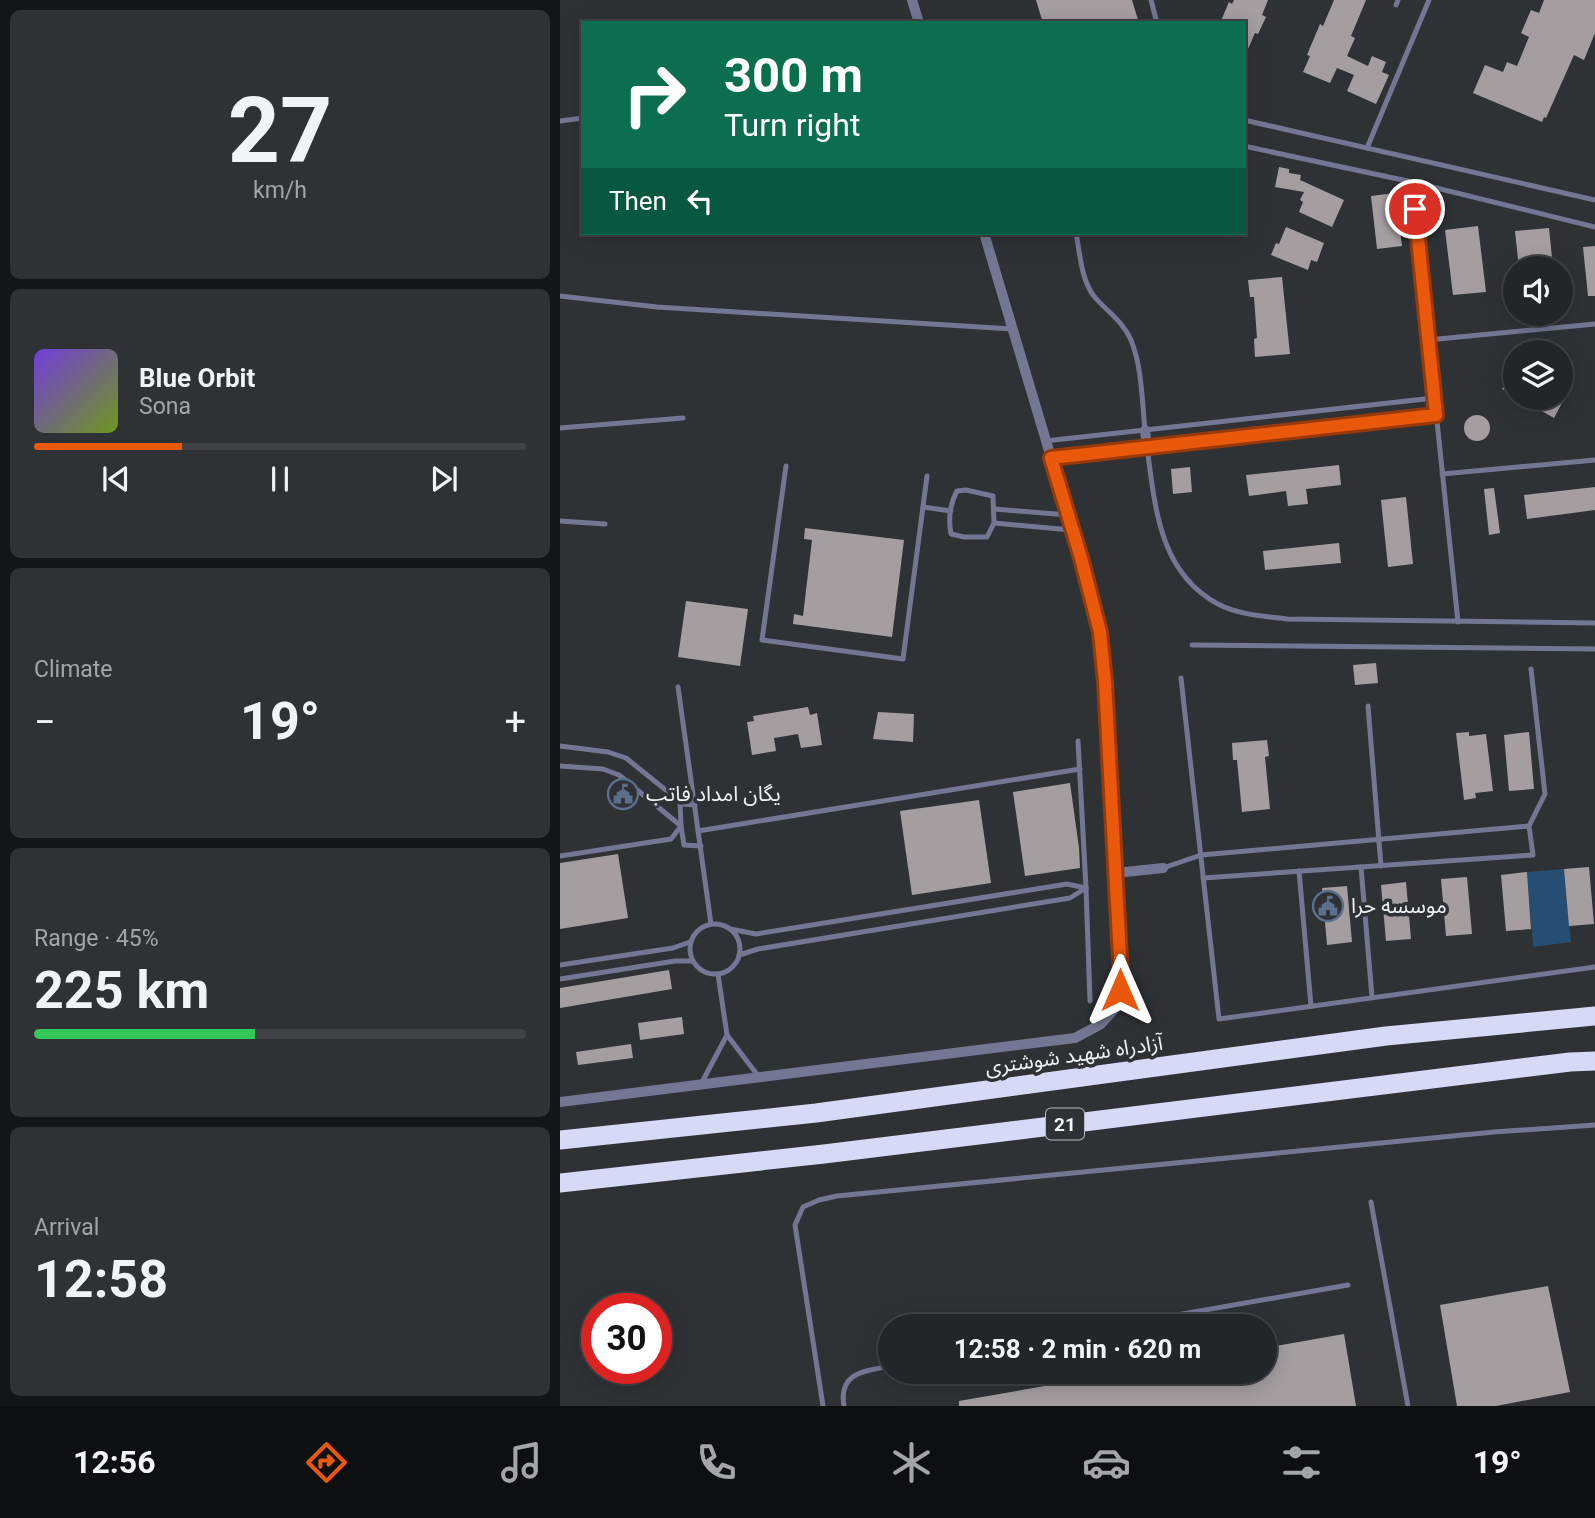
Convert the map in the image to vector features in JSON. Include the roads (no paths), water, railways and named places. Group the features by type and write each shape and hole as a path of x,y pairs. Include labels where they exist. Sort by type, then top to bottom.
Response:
{"highway":[{"name":"آزادراه شهید شوشتری","path":"560,1140 816,1113 1386,1036 1595,1016"},
{"name":"21","path":"560,1183 1595,1061"}],"street":[{"path":"911,0 918,21"},
{"path":"560,1102 1075,1038 1101,1024 1119,1004 1121,976 1116,873 1100,632 985,235"},
{"path":"1145,430 1147,447"},
{"path":"1116,873 1163,868"}],"lane":[{"path":"1151,0 1156,21"},
{"path":"1367,148 1429,0"},
{"path":"560,121 581,118"},
{"path":"1246,120 1595,200"},
{"path":"1246,146 1412,182 1595,227"},
{"path":"1412,182 1458,622"},
{"path":"1076,235 1084,277 1092,294 1120,322 1130,337 1136,357 1145,430"},
{"path":"560,296 657,307 1012,328"},
{"path":"1429,340 1595,324"},
{"path":"1045,441 1434,398"},
{"path":"1051,458 1436,415"},
{"path":"560,428 683,418"},
{"path":"1147,447 1154,504 1176,566 1196,589 1220,605 1245,614 1287,619 1595,623"},
{"path":"1442,474 1595,460"},
{"path":"786,466 762,640 903,659 927,476"},
{"path":"966,490 993,496 994,509 994,523 987,537 951,534 949,524 952,502 957,491 966,490"},
{"path":"923,507 951,511"},
{"path":"994,509 1068,515"},
{"path":"560,521 605,524"},
{"path":"994,523 1072,531"},
{"path":"1192,645 1595,649"},
{"path":"1203,878 1533,855 1529,826 1545,794 1531,669"},
{"path":"1181,678 1219,1019 1595,967"},
{"path":"678,687 711,924"},
{"path":"1368,706 1381,866"},
{"path":"1078,741 1090,1001"},
{"path":"560,746 607,752 626,758 680,802 695,805"},
{"path":"560,766 603,768 619,775 681,826"},
{"path":"698,831 1080,769"},
{"path":"680,802 684,845 701,846"},
{"path":"560,856 671,839 681,826"},
{"path":"1163,868 1201,855 1529,826"},
{"path":"1361,867 1372,998"},
{"path":"1299,871 1311,1006"},
{"path":"730,929 739,946 739,955 734,964 727,971 718,974 699,969 690,952 690,942 702,927 711,924 755,934 1067,884 1086,888"},
{"path":"739,955 758,948 1070,898 1086,888"},
{"path":"560,965 673,948 690,942"},
{"path":"560,979 675,961 693,961"},
{"path":"718,974 727,1035 759,1077"},
{"path":"701,1084 727,1035"},
{"path":"823,1406 795,1225 803,1207 819,1200 1467,1135 1595,1125"},
{"path":"1371,1202 1408,1406"},
{"path":"1182,1314 1348,1285"},
{"path":"844,1406 847,1381 858,1372 878,1368"}],"place":[{"name":"یگان امداد فاتب","path":"623,794"},
{"name":"موسسه حرا","path":"1328,906"}]}
